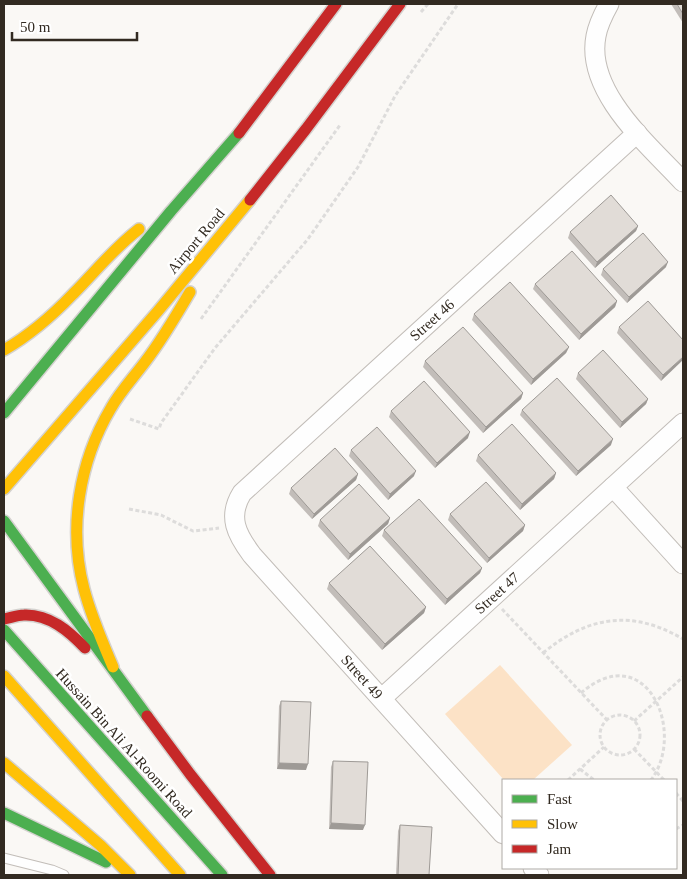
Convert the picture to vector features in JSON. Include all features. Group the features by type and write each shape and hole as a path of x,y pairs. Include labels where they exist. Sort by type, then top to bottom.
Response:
{"highway":[{"path":"4,413 243,128 336,4"},
{"name":"Airport Road","path":"4,489 216,243 349,76 400,4"},
{"path":"4,350 31,333 49,318 120,244 132,234 150,222 171,212"},
{"path":"113,666 87,601 81,577 77,528 83,477 93,444 105,419 123,390 169,327 216,243"},
{"path":"4,520 113,666 196,782 270,875"},
{"path":"4,620 24,615 49,619 70,633 101,663 113,666"},
{"name":"Hussain Bin Ali Al-Roomi Road","path":"4,630 222,875"},
{"path":"4,676 180,875"},
{"path":"4,763 89,834 128,875"},
{"path":"4,813 104,861 128,875"}],"street":[{"path":"609,4 603,14 596,36 595,58 602,85 613,103 638,133 683,182"},
{"name":"Street 46","path":"235,520 237,501 242,493 638,133"},
{"name":"Street 47","path":"382,698 683,423"},
{"path":"613,487 683,564"},
{"name":"Street 49","path":"235,520 240,539 252,555 502,833"}],"lane":[{"path":"4,858 52,870 64,875"}],"path":[{"path":"416,20 428,4"},
{"path":"129,419 159,429 161,423 215,348 308,239 358,166 395,96 458,4"},
{"path":"196,326 341,122"},
{"path":"125,427 134,411"},
{"path":"129,509 161,515 193,531 235,520"},
{"path":"491,598 607,720"},
{"path":"543,653 567,635 581,628 602,622 625,620 648,623 683,639"},
{"path":"581,693 590,685 611,676 635,676 646,680"},
{"path":"634,721 683,677"},
{"path":"660,690 668,699"},
{"path":"620,715 628,717 638,727 640,735 634,748 628,753 617,754 610,752 604,747 600,735 601,728 607,720 613,716 620,715"},
{"path":"569,779 604,747"},
{"path":"634,748 663,779"},
{"path":"580,769 593,779"},
{"path":"653,779 663,771"}],"shaded area":[{"path":"500,665 572,745 534,779 503,779 445,714"}],"building":[{"path":"677,4 683,4 683,14"},
{"path":"611,195 638,226 597,262 570,232"},
{"path":"643,233 668,262 629,297 603,269"},
{"path":"572,251 617,301 581,334 535,284"},
{"path":"510,282 569,347 533,379 474,314"},
{"path":"648,301 683,340 683,357 663,375 619,327"},
{"path":"463,327 523,393 486,427 425,361"},
{"path":"603,350 648,399 622,422 578,373"},
{"path":"557,378 613,439 578,471 522,410"},
{"path":"424,381 470,432 437,463 391,411"},
{"path":"512,424 556,473 522,504 478,455"},
{"path":"377,427 416,471 390,494 351,450"},
{"path":"335,448 358,474 314,514 291,488"},
{"path":"486,482 525,525 489,558 450,514"},
{"path":"359,484 390,518 350,554 320,520"},
{"path":"419,499 482,568 447,599 384,530"},
{"path":"370,546 426,607 385,644 329,583"},
{"path":"281,701 311,702 308,764 279,763"},
{"path":"333,761 368,762 365,825 331,823"},
{"path":"400,825 432,827 429,875 398,875"}],"traffic: fast":[{"path":"4,413 171,211 239,133"},
{"path":"4,521 147,716"},
{"path":"4,630 222,875"},
{"path":"4,813 106,862"}],"traffic: slow":[{"path":"4,489 158,311 250,200"},
{"path":"4,350 23,338 49,317 113,252 139,229"},
{"path":"113,667 90,609 79,566 77,519 84,473 91,450 111,408 157,345 190,292"},
{"path":"4,676 180,875"},
{"path":"4,763 100,845 130,875"}],"traffic: jam":[{"path":"239,133 336,4"},
{"path":"250,200 400,4"},
{"path":"4,619 19,615 42,617 65,630 85,648"},
{"path":"147,716 270,875"}]}
